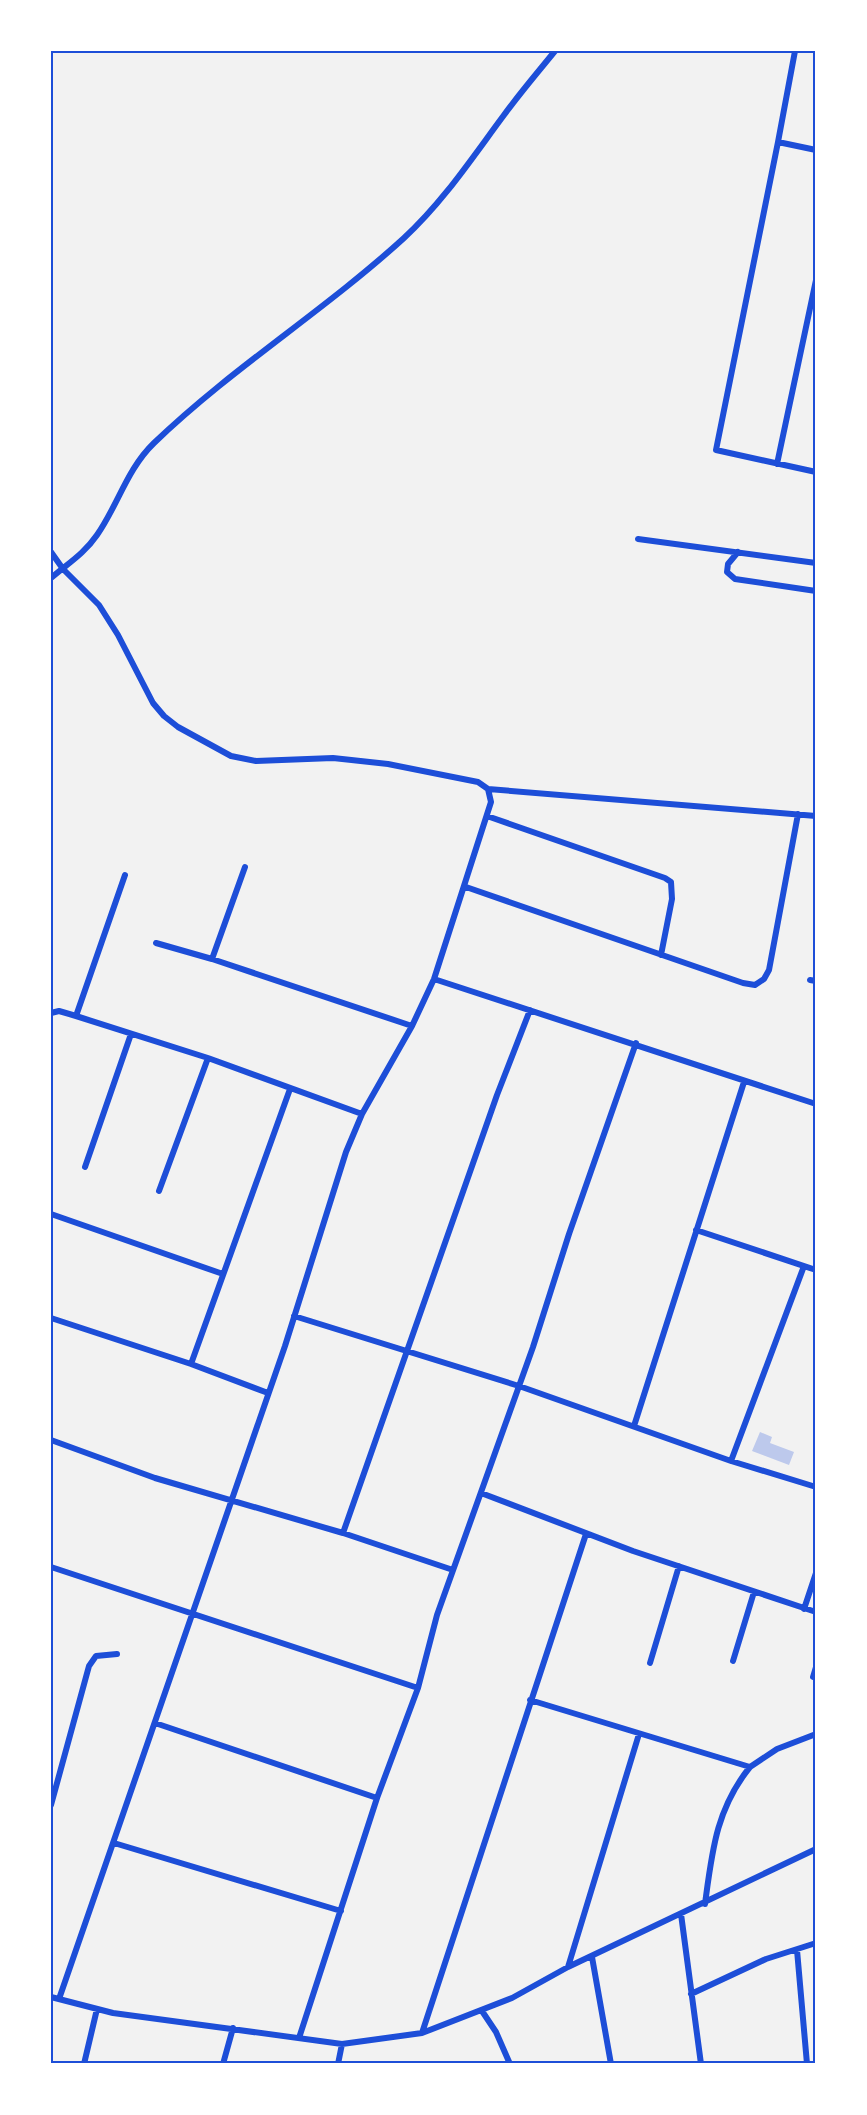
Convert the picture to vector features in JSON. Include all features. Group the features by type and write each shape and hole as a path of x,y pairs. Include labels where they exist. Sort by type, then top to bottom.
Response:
{"street":[{"path":"51,578 81,555 98,534 135,465 153,444 262,351 346,289 406,237 455,183 505,113 555,51"},
{"path":"795,51 716,450 816,472"},
{"path":"778,142 816,150"},
{"path":"777,464 816,280"},
{"path":"638,539 816,563"},
{"path":"51,552 63,569 99,605 118,635 153,703 164,717 231,756 256,761 333,758 388,764 478,782 488,789 816,816"},
{"path":"738,552 728,564 727,572 735,579 816,591"},
{"path":"59,1999 268,1393 328,1205 362,1114 411,1026 434,979 466,887 491,802 488,789"},
{"path":"466,887 743,983 755,985 764,980 769,970 798,814"},
{"path":"487,816 671,882 672,899 661,955"},
{"path":"212,959 245,867"},
{"path":"76,1016 125,875"},
{"path":"156,943 212,959 411,1026"},
{"path":"434,979 636,1043 744,1082 816,1104"},
{"path":"343,1533 497,1095 531,1010"},
{"path":"51,1013 58,1011 76,1016 208,1058 362,1114"},
{"path":"85,1167 131,1034"},
{"path":"299,2038 377,1798 418,1688 437,1615 519,1386 636,1043"},
{"path":"159,1191 208,1058"},
{"path":"634,1426 744,1082"},
{"path":"191,1364 290,1089"},
{"path":"51,1214 223,1274"},
{"path":"696,1230 816,1270"},
{"path":"731,1461 804,1266"},
{"path":"294,1316 519,1386 731,1461 816,1487"},
{"path":"51,1318 191,1364 268,1393"},
{"path":"51,1440 155,1478 343,1533 453,1570"},
{"path":"481,1493 586,1534 816,1612"},
{"path":"422,2033 586,1534"},
{"path":"650,1663 679,1566"},
{"path":"51,1567 418,1688"},
{"path":"804,1609 816,1573"},
{"path":"733,1661 754,1592"},
{"path":"51,1805 89,1666 96,1656 117,1654"},
{"path":"813,1677 816,1667"},
{"path":"530,1700 750,1767"},
{"path":"155,1723 377,1798"},
{"path":"568,1967 639,1734"},
{"path":"705,1904 713,1850 722,1812 733,1788 750,1767 777,1749 816,1734"},
{"path":"114,1843 341,1911"},
{"path":"51,1997 97,2009 342,2044 422,2033 482,2011 568,1967 705,1904 816,1849"},
{"path":"681,1914 700,2064"},
{"path":"691,1994 766,1959 816,1943"},
{"path":"797,1950 807,2064"},
{"path":"592,1957 611,2064"},
{"path":"84,2064 97,2009"},
{"path":"482,2011 496,2032 510,2064"},
{"path":"223,2064 232,2028"},
{"path":"338,2064 342,2044"}],"building":[{"path":"760,1432 772,1437 770,1443 794,1452 789,1465 752,1451"}]}
